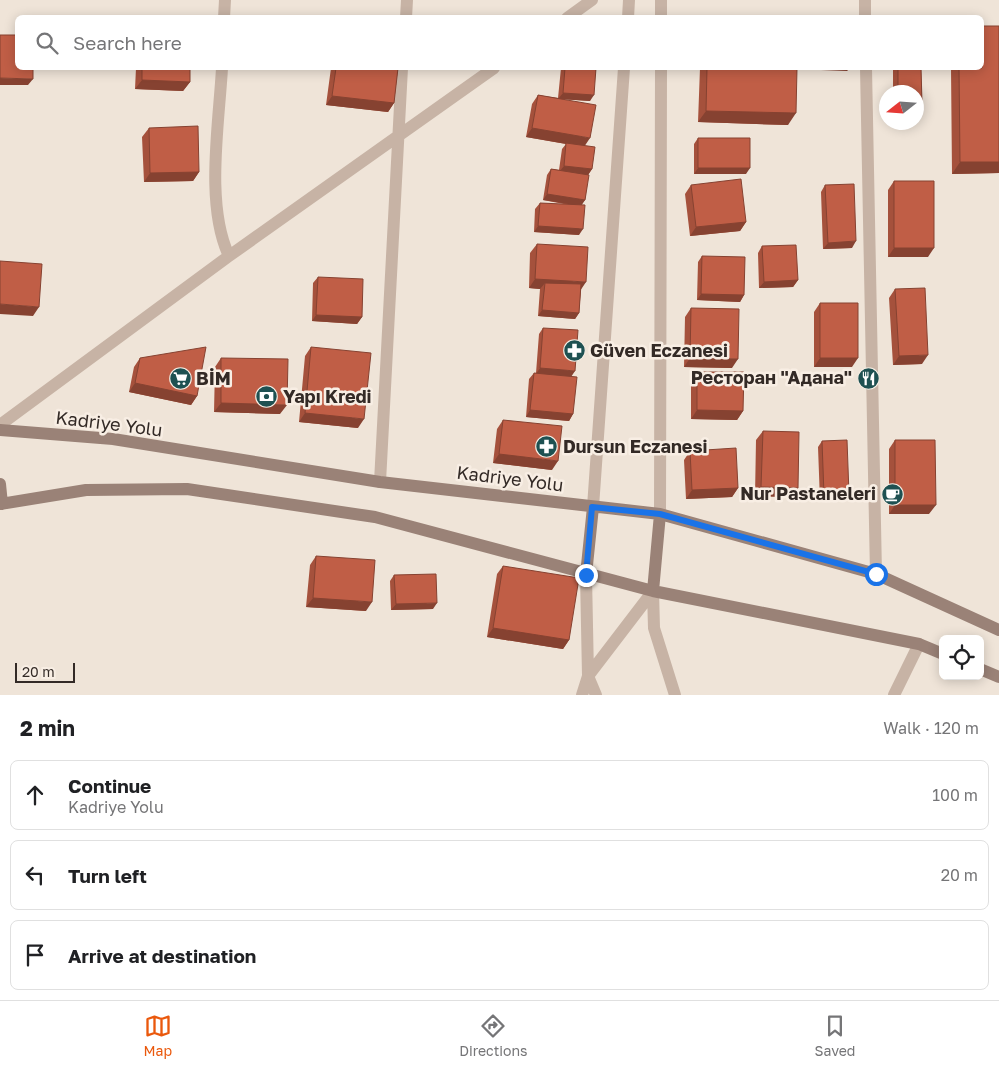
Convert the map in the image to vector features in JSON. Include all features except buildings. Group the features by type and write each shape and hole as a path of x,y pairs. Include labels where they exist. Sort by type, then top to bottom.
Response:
{"main road":[{"name":"Kadriye Yolu","path":"0,430 113,439 380,482 660,514 876,574 999,630"},
{"path":"0,484 1,504 86,490 187,488 375,516 586,575 652,591 919,644 939,652"},
{"path":"586,575 592,507"},
{"path":"652,591 660,514"},
{"path":"984,671 999,677"}],"street":[{"path":"224,15 225,0"},
{"path":"406,15 407,0"},
{"path":"571,15 592,0"},
{"path":"628,15 629,0"},
{"path":"661,0 661,15"},
{"path":"865,0 865,15"},
{"path":"222,70 215,196 219,230 229,256"},
{"path":"380,482 402,70"},
{"path":"0,425 229,256 491,70"},
{"path":"592,507 624,70"},
{"path":"660,514 661,70"},
{"path":"866,70 876,574"},
{"path":"582,695 588,676 586,575"},
{"path":"588,676 652,591"},
{"path":"652,591 654,628 675,695"},
{"path":"894,695 919,644"},
{"path":"588,676 596,695"}],"place":[{"name":"Güven Eczanesi","path":"574,351"},
{"name":"Ресторан \"Адана\"","path":"868,378"},
{"name":"BİM","path":"180,379"},
{"name":"Yapı Kredi","path":"267,397"},
{"name":"Dursun Eczanesi","path":"547,447"},
{"name":"Nur Pastaneleri","path":"892,494"}],"route":[{"path":"586,575 592,507 660,514 876,574"}]}
